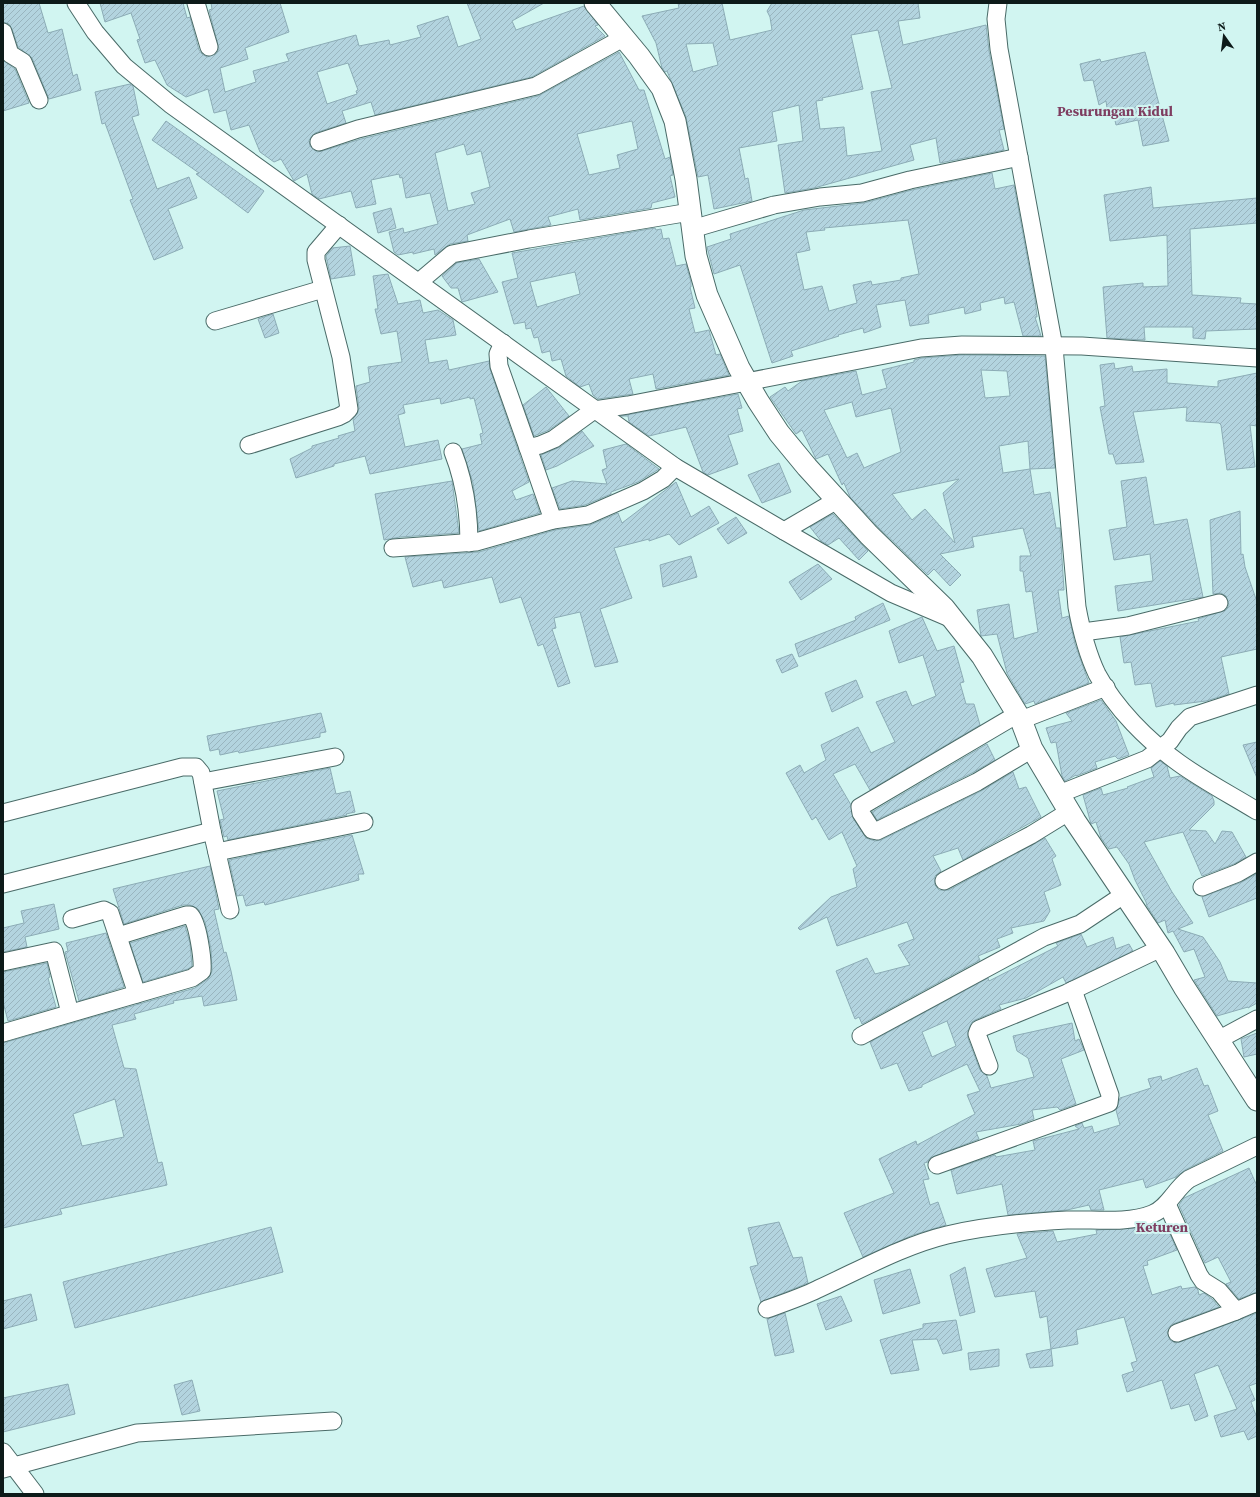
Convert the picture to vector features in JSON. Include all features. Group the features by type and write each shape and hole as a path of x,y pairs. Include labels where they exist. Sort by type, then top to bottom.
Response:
{"street":[{"path":"76,3 95,32 124,66 170,104 336,228 419,282 587,415 669,473 784,531 891,593 952,619"},
{"path":"196,3 209,47"},
{"path":"595,3 662,88 672,115 686,180 696,256 707,295 726,341 748,382 779,433 806,467 874,540 944,608 982,656 1024,753 1151,954 1218,1040 1257,1100"},
{"path":"998,3 996,19 999,49 1019,157 1058,347 1078,607 1097,674 1120,707 1139,728 1170,740 1179,763 1257,811"},
{"path":"3,32 10,54 23,62 39,100"},
{"path":"319,142 358,129 536,86 623,38"},
{"path":"419,282 452,254 529,239 691,220 774,205 862,192 910,180 1019,157"},
{"path":"249,445 338,417 349,409 340,357 316,260 316,252 336,228"},
{"path":"215,320 323,289"},
{"path":"528,448 540,446 554,439 587,415 628,405 921,348 962,345 1082,346 1257,358"},
{"path":"501,348 499,366 553,520"},
{"path":"453,452 463,482 469,529 469,543"},
{"path":"393,548 426,546 452,542 469,543 553,520 593,513 643,491 669,473"},
{"path":"784,531 837,500"},
{"path":"1086,632 1128,626 1219,603"},
{"path":"1024,753 976,782 877,832 872,830 861,813 860,807 1009,721 1106,687"},
{"path":"944,881 1031,835 1061,810 1140,763 1170,740 1190,717 1257,695"},
{"path":"203,782 335,757"},
{"path":"3,813 182,767 196,767 201,774 203,782 212,831 230,910"},
{"path":"218,852 364,822"},
{"path":"3,884 212,831"},
{"path":"1202,887 1238,874 1257,862"},
{"path":"861,1036 1044,937 1080,924 1117,899"},
{"path":"72,919 108,910 112,917 136,994"},
{"path":"4,1030 70,1013 192,978 202,971 203,964 196,924 193,917 186,915 118,936"},
{"path":"3,962 54,951 70,1013"},
{"path":"990,1066 977,1034 979,1029 1073,990 1151,954"},
{"path":"937,1165 1109,1103 1110,1095 1073,990"},
{"path":"1218,1040 1257,1019"},
{"path":"767,1309 817,1290 895,1254 947,1235 1024,1224 1129,1219 1153,1214 1167,1204 1181,1185 1189,1179 1257,1146"},
{"path":"1167,1204 1199,1276 1203,1281 1219,1291 1236,1311"},
{"path":"1177,1333 1257,1302"},
{"path":"8,1467 138,1433 333,1421"},
{"path":"3,1452 8,1467 35,1494"}],"building":[{"path":"3,3 39,3 48,33 62,29 73,76 77,74 81,90 49,99 32,58 18,47 9,24 3,22"},
{"path":"100,3 183,3 187,18 190,17 199,50 207,57 216,54 219,49 209,10 212,9 211,3 280,3 289,32 245,48 248,59 220,68 225,92 256,82 253,71 289,61 286,54 356,35 359,46 389,40 390,45 421,37 417,26 448,16 458,47 481,39 467,3 544,3 512,21 516,30 584,6 598,25 595,26 605,36 532,77 375,115 371,102 342,111 346,123 315,133 309,140 310,146 317,152 322,151 361,139 538,96 619,52 639,90 644,90 665,159 670,157 673,175 670,176 675,197 652,203 651,208 580,220 578,209 548,217 551,225 514,232 510,219 467,235 468,241 450,244 435,255 434,249 413,254 413,252 398,255 394,252 389,232 403,228 404,233 438,224 430,193 406,198 402,177 400,178 399,174 371,180 376,204 356,208 351,191 319,199 312,194 307,174 294,181 281,159 274,162 260,152 249,125 231,130 226,110 214,113 208,89 186,97 167,85 155,60 145,63 137,40 140,39 131,13 105,22","holes":["348,63 358,90 356,91 357,94 327,104 317,72","632,121 638,149 617,155 620,168 589,175 577,134","464,144 467,155 481,151 490,187 471,193 475,204 448,211 435,153"]},
{"path":"678,3 722,3 730,40 772,30 770,17 767,11 772,3 918,3 920,18 898,21 903,45 986,25 989,51 1004,129 999,130 1004,150 940,163 936,138 910,145 914,160 814,188 785,193 778,145 803,141 799,105 772,112 777,141 739,148 745,179 748,178 752,201 714,209 708,175 698,177 686,117 667,71 665,72 662,68 656,43 642,16 679,8","holes":["878,30 892,88 871,92 882,151 847,156 844,127 820,129 816,101 823,100 822,98 863,89 851,35","713,43 718,65 693,72 686,44"]},
{"path":"1145,52 1169,141 1143,146 1138,120 1116,125 1112,107 1107,108 1106,101 1099,105 1093,80 1084,81 1080,64 1100,59 1101,62"},
{"path":"3,60 15,69 29,103 3,111"},
{"path":"130,84 133,86 139,115 132,117 157,189 189,177 197,198 168,209 183,248 154,260 130,200 133,199 105,123 102,124 95,92"},
{"path":"166,121 264,191 248,213 196,174 199,173 152,140"},
{"path":"992,173 995,189 1014,185 1035,299 1037,317 1035,317 1041,336 1023,336 1014,302 1005,304 1004,297 980,303 981,310 965,314 964,307 928,315 929,323 910,326 905,300 876,305 881,327 864,333 863,328 838,335 839,336 791,351 793,356 772,363 740,265 714,274 707,247 731,239 730,234 804,210 864,203 912,190","holes":["908,220 919,274 901,278 901,280 872,285 871,281 853,285 857,303 829,311 822,286 804,290 796,253 810,250 806,232 825,230 824,228"]},
{"path":"1151,187 1153,208 1257,198 1257,223 1190,229 1192,295 1241,298 1240,303 1257,304 1257,329 1206,331 1205,339 1193,338 1193,327 1144,327 1145,340 1107,338 1103,287 1143,283 1143,287 1168,286 1167,235 1110,241 1104,195"},
{"path":"391,208 396,228 378,233 373,213"},
{"path":"655,228 656,230 661,229 663,239 669,238 676,266 686,264 691,282 690,287 695,308 689,309 695,333 709,330 716,355 720,354 729,375 656,389 653,374 629,379 633,394 598,399 593,395 589,384 580,387 566,376 561,359 552,361 550,351 542,353 538,337 534,338 531,328 526,329 525,322 514,324 502,282 518,278 512,253","holes":["575,272 580,294 537,307 530,282"]},
{"path":"350,246 355,275 331,279 326,256 332,248"},
{"path":"479,259 498,292 462,302 458,288 451,288 442,276 456,263"},
{"path":"388,274 398,304 420,300 423,313 438,310 453,320 456,335 425,340 429,363 447,360 449,370 489,361 490,369 529,482 512,491 516,500 533,494 540,513 479,531 473,483 462,449 482,444 480,434 483,433 474,398 470,399 470,397 441,404 440,398 403,405 405,413 398,415 405,447 438,440 442,459 370,474 365,456 334,464 334,466 296,478 290,459 312,448 312,446 339,438 338,436 355,431 353,419 359,408 356,386 370,382 368,367 402,362 397,331 381,334 375,309 378,309 373,276"},
{"path":"273,314 279,333 265,338 258,319"},
{"path":"962,355 1045,356 1055,468 1030,469 1034,495 1050,492 1056,528 1060,528 1064,590 1058,590 1062,618 1069,616 1075,644 1089,683 1035,704 1034,701 1025,704 1007,673 997,634 981,636 977,610 1009,604 1014,639 1038,632 1032,591 1026,592 1023,571 1020,571 1020,556 1031,556 1023,528 972,537 974,547 940,554 961,575 950,586 934,569 928,575 878,527 850,497 844,483 842,485 828,454 816,459 802,430 796,434 770,397 785,387 788,391 802,381 856,371 862,395 887,388 882,370 914,362 914,360","holes":["981,370 1007,371 1010,396 985,398","852,402 856,417 891,408 901,452 864,468 857,453 847,458 824,410","1028,441 1030,469 1003,473 999,446","959,479 943,493 955,543 925,509 912,520 892,494"]},
{"path":"1114,363 1115,369 1132,366 1133,372 1167,369 1167,383 1218,387 1218,381 1257,373 1257,426 1250,425 1255,467 1227,470 1221,425 1219,423 1186,421 1187,407 1133,412 1144,462 1116,464 1113,454 1109,454 1100,407 1105,406 1100,365"},
{"path":"546,387 569,416 549,430 534,436 523,405"},
{"path":"738,394 742,408 737,409 743,431 728,435 738,464 708,475 703,472 686,427 649,436 629,422 628,416 621,416"},
{"path":"582,431 594,446 557,466 546,470 541,455 560,447"},
{"path":"626,444 659,469 638,482 611,492 611,494 585,505 560,509 552,488 572,481 607,484 602,470 607,468 603,450"},
{"path":"779,463 791,492 762,503 748,475"},
{"path":"1146,477 1154,525 1187,519 1203,597 1118,611 1115,586 1153,581 1150,554 1114,560 1109,530 1127,527 1121,481"},
{"path":"452,481 459,533 400,537 384,540 375,494"},
{"path":"676,482 691,517 709,506 719,523 679,545 669,534 649,541 649,539 614,548 632,598 600,609 618,662 595,667 580,612 554,618 556,628 552,629 570,683 558,687 543,644 538,646 521,597 500,603 492,577 444,588 442,580 413,587 405,557 479,552 555,530 590,525 618,513 622,523"},
{"path":"1240,511 1241,555 1243,554 1245,567 1257,602 1257,649 1221,657 1229,694 1206,701 1174,705 1174,703 1156,707 1151,683 1135,685 1131,662 1124,663 1120,637 1199,621 1198,619 1226,610 1229,605 1226,596 1221,593 1213,594 1210,520"},
{"path":"833,514 868,551 859,560 839,538 828,545 821,541 810,527"},
{"path":"736,517 747,533 728,544 717,529"},
{"path":"691,556 697,577 663,587 660,565"},
{"path":"818,564 832,579 801,600 789,582"},
{"path":"883,603 890,620 799,657 795,644 856,620 855,617"},
{"path":"922,617 937,651 954,646 964,682 960,683 966,704 974,704 980,725 870,790 855,764 833,774 851,805 853,818 866,838 875,841 881,840 981,791 1013,772 1019,789 1026,787 1041,817 963,860 958,848 933,856 941,871 935,876 935,885 939,890 949,890 1045,838 1056,856 1052,859 1061,885 1044,892 1050,911 1044,921 1011,928 1013,933 997,939 1000,947 978,956 980,960 862,1024 859,1017 855,1019 836,971 867,958 875,974 910,965 898,945 914,939 907,922 837,946 827,917 800,930 798,928 831,897 857,887 853,869 857,866 842,832 829,840 816,817 812,820 786,773 800,765 804,773 826,760 821,745 858,727 871,753 895,742 876,702 906,691 912,706 936,696 923,655 899,663 889,631"},
{"path":"792,654 798,666 782,673 776,660"},
{"path":"856,680 863,697 832,712 825,693"},
{"path":"1101,700 1116,721 1129,755 1118,759 1115,756 1095,762 1097,768 1076,775 1065,781 1062,776 1056,742 1051,743 1046,728 1072,721 1066,713"},
{"path":"321,713 326,732 320,733 320,737 239,753 238,751 220,755 219,749 210,751 207,736"},
{"path":"1257,742 1257,778 1243,745"},
{"path":"987,744 995,760 877,820 872,812"},
{"path":"1160,761 1167,766 1170,778 1180,776 1212,796 1214,805 1189,830 1206,831 1215,844 1222,831 1232,832 1246,857 1234,864 1202,876 1183,832 1144,842 1172,892 1193,923 1178,929 1203,937 1220,962 1228,981 1257,983 1257,1003 1248,1008 1217,1016 1194,980 1205,977 1194,949 1184,952 1173,931 1168,933 1165,920 1158,923 1147,906 1129,864 1117,847 1109,849 1101,838 1096,822 1091,824 1083,795 1101,788 1103,795 1128,788 1127,787 1154,777 1151,768"},
{"path":"330,768 336,794 350,791 355,812 346,814 347,815 228,840 227,836 224,837 220,820 224,819 217,791"},
{"path":"352,835 364,874 358,874 359,880 265,905 264,902 246,906 243,895 237,896 229,860"},
{"path":"210,866 219,909 214,910 224,953 226,952 231,971 237,1000 204,1006 202,996 173,1001 174,1003 134,1014 136,1019 112,1025 124,1068 136,1069 158,1163 162,1162 167,1185 60,1209 62,1214 3,1228 3,1043 195,988 208,979 212,971 211,949 205,922 198,909 190,905 183,905 124,924 113,889","holes":["115,1099 124,1137 82,1146 73,1114"]},
{"path":"1256,874 1257,898 1209,917 1202,897 1242,882"},
{"path":"54,904 59,929 25,937 27,947 3,952 3,928 24,923 21,911"},
{"path":"185,926 190,943 192,966 188,969 143,982 130,943"},
{"path":"106,933 124,987 79,1001 65,952 68,951 66,943"},
{"path":"1081,934 1087,947 1113,937 1116,949 1129,944 1133,951 1066,983 1063,977 1026,998 999,1005 1001,1009 972,1022 968,1031 968,1038 980,1070 987,1076 991,1088 1034,1077 1028,1058 1017,1051 1013,1036 1072,1023 1075,1041 1079,1039 1084,1050 1061,1059 1076,1104 1060,1110 1057,1107 1032,1110 1034,1119 1021,1124 976,1132 979,1139 930,1158 928,1162 924,1163 929,1179 923,1180 930,1205 938,1202 946,1225 913,1235 863,1257 844,1213 894,1193 879,1159 916,1141 917,1145 975,1114 967,1095 980,1091 967,1064 922,1085 922,1087 909,1091 897,1063 881,1069 870,1042 988,978 989,981 1058,946 1056,943","holes":["947,1021 956,1046 932,1057 922,1032"]},
{"path":"47,963 50,977 48,978 56,1007 8,1021 3,1002 3,972"},
{"path":"1257,1033 1257,1054 1244,1057 1241,1039"},
{"path":"1197,1068 1204,1086 1208,1085 1218,1111 1208,1115 1223,1151 1185,1170 1176,1177 1146,1188 1143,1179 1099,1190 1104,1210 1091,1210 1089,1205 1067,1210 1008,1215 1002,1184 957,1194 951,1170 995,1155 996,1157 1035,1150 1033,1141 1079,1129 1075,1126 1082,1123 1084,1128 1092,1126 1094,1133 1120,1125 1116,1110 1120,1098 1151,1088 1148,1079 1161,1076 1162,1081"},
{"path":"1249,1168 1257,1186 1257,1292 1239,1299 1226,1284 1231,1282 1218,1257 1205,1263 1179,1205 1184,1198"},
{"path":"779,1222 793,1258 802,1257 808,1283 761,1302 750,1267 758,1265 748,1228"},
{"path":"1165,1223 1177,1250 1147,1261 1148,1265 1143,1266 1152,1295 1181,1286 1182,1289 1195,1287 1198,1290 1199,1295 1204,1293 1219,1307 1173,1324 1167,1332 1170,1340 1175,1343 1180,1342 1257,1313 1257,1383 1249,1386 1255,1400 1251,1402 1257,1418 1257,1436 1248,1440 1244,1431 1221,1437 1214,1416 1237,1409 1218,1365 1194,1374 1208,1416 1195,1421 1189,1404 1171,1409 1162,1380 1127,1392 1122,1375 1134,1371 1131,1363 1137,1361 1124,1317 1076,1330 1078,1344 1051,1349 1047,1316 1040,1318 1035,1291 995,1297 986,1269 1027,1258 1017,1234 1053,1231 1057,1242 1097,1234 1096,1230 1138,1228 1139,1232"},
{"path":"271,1227 283,1272 75,1328 63,1282"},
{"path":"965,1267 975,1312 960,1316 950,1275"},
{"path":"910,1269 920,1303 883,1314 874,1280"},
{"path":"31,1294 37,1320 3,1329 3,1301"},
{"path":"841,1296 852,1321 826,1330 817,1304"},
{"path":"785,1313 794,1352 775,1356 767,1319"},
{"path":"956,1320 962,1350 943,1354 937,1339 912,1340 919,1370 891,1374 880,1340 923,1328 923,1324"},
{"path":"999,1349 999,1366 970,1370 968,1353"},
{"path":"1051,1349 1053,1366 1030,1368 1026,1354"},
{"path":"192,1380 200,1411 182,1415 174,1385"},
{"path":"68,1384 75,1414 3,1432 3,1398"}],"district":[{"name":"Pesurungan Kidul","path":"1115,111"},
{"name":"Keturen","path":"1162,1227"}]}
